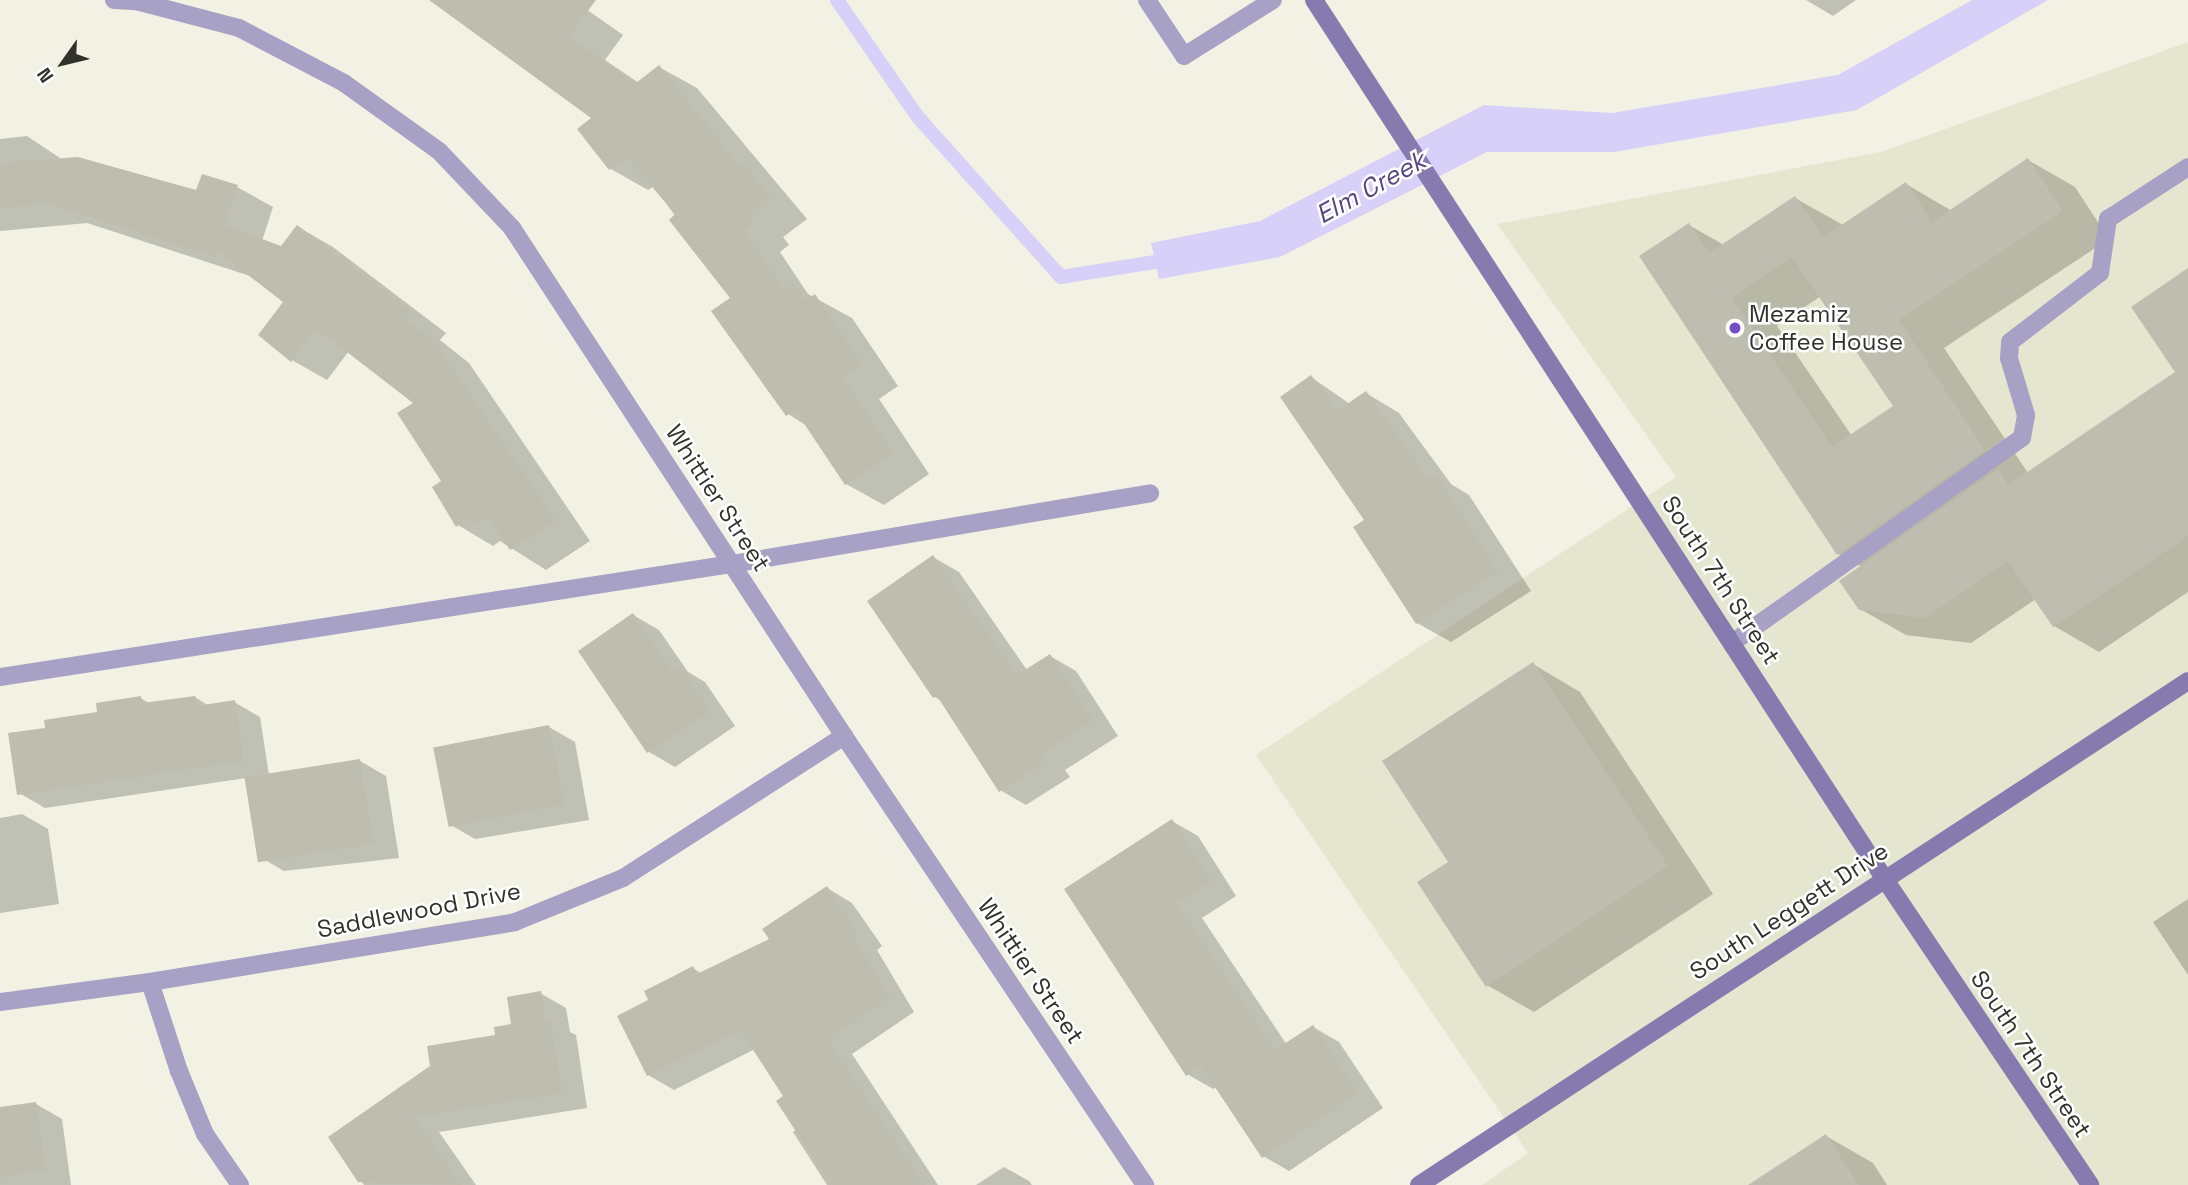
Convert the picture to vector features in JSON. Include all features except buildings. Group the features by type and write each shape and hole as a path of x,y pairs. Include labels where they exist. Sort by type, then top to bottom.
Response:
{"main road":[{"name":"South 7th Street","path":"1314,0 1884,878 2090,1185"},
{"name":"South Leggett Drive","path":"1419,1185 2188,681"}],"street":[{"name":"Whittier Street","path":"114,0 136,1 239,28 344,83 439,151 512,228 844,736 1145,1185"},
{"path":"1147,0 1184,56 1273,0"},
{"path":"1732,643 2022,438 2026,415 2009,358 2010,342 2100,273 2108,219 2188,167"},
{"path":"0,677 732,564 1150,494"},
{"name":"Saddlewood Drive","path":"0,1002 150,982 515,922 623,878 844,736"},
{"path":"150,982 179,1071 205,1134 240,1185"}],"shaded area":[{"path":"2188,42 2188,1185 1482,1185 1528,1153 1256,755 1676,477 1497,224 1881,152"}],"water":[{"path":"1972,0 2048,0 1857,110 1614,152 1487,152 1280,257 1159,279 1151,243 1260,221 1484,105 1612,113 1838,75"}],"waterway":[{"name":"Elm Creek","path":"837,0 917,116 1061,277 1173,259"}],"place":[{"name":"Mezamiz Coffee House","path":"1735,328"}]}
